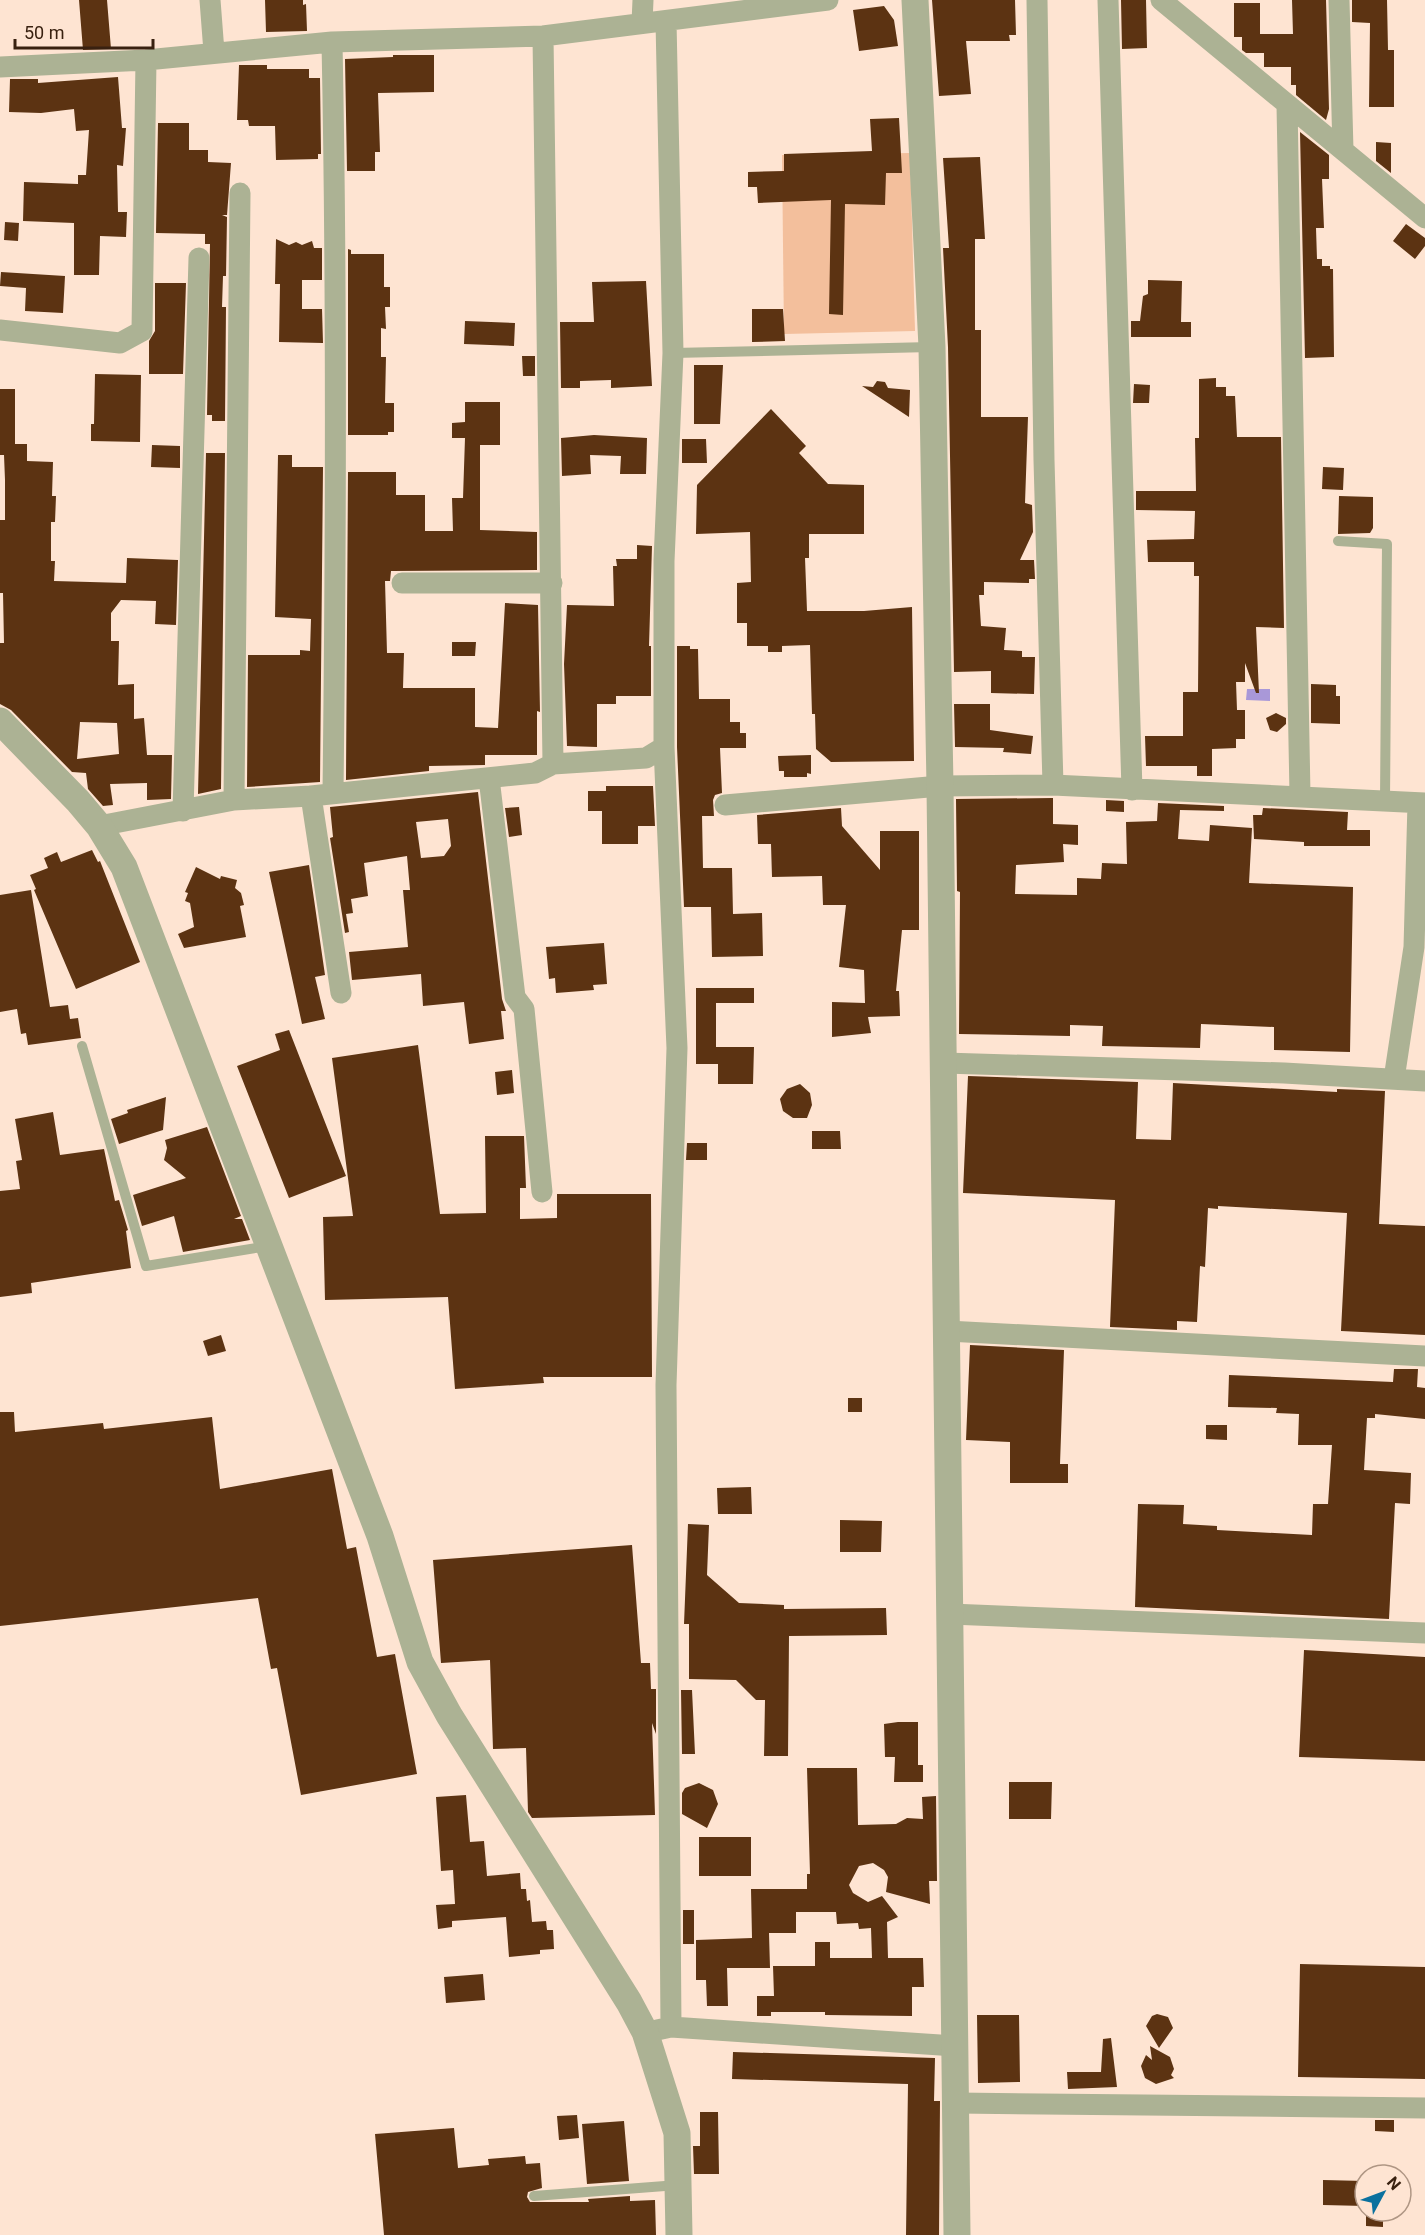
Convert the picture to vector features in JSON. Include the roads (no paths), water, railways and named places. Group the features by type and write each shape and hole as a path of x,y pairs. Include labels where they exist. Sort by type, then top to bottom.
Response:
{"street":[{"path":"210,0 214,52"},
{"path":"642,23 643,0"},
{"path":"0,67 146,60 332,42 543,36 828,0"},
{"path":"915,0 932,347 944,1063 957,2235"},
{"path":"1037,0 1044,460 1053,785"},
{"path":"1108,0 1132,790"},
{"path":"1161,0 1425,218"},
{"path":"1339,0 1343,150"},
{"path":"666,21 673,353 664,561 664,747 677,1048 666,1385 671,2027"},
{"path":"543,36 553,764"},
{"path":"332,42 337,288 333,407 336,520 333,793"},
{"path":"0,330 120,343 142,331 146,60"},
{"path":"1287,105 1300,795"},
{"path":"234,800 240,194"},
{"path":"183,811 200,258"},
{"path":"402,583 552,583"},
{"path":"0,721 99,826 124,867 380,1536 420,1662 449,1715 629,2002 645,2032 677,2133 679,2235"},
{"path":"99,826 234,800 311,796 489,778 535,773 553,764 646,758 664,747"},
{"path":"489,778 515,997 524,1009 542,1192"},
{"path":"725,805 940,786 1053,785 1132,790 1300,795 1422,803 1414,947 1394,1079"},
{"path":"311,796 340,993"},
{"path":"944,1063 1284,1073 1425,1081"},
{"path":"946,1331 1425,1356"},
{"path":"950,1614 1425,1633"},
{"path":"645,2032 671,2027 955,2046"},
{"path":"956,2103 1425,2108"}],"lane":[{"path":"673,353 932,347"},
{"path":"1338,541 1387,544 1384,801"},
{"path":"82,1047 146,1266 269,1245"},
{"path":"534,2196 678,2186"}]}
